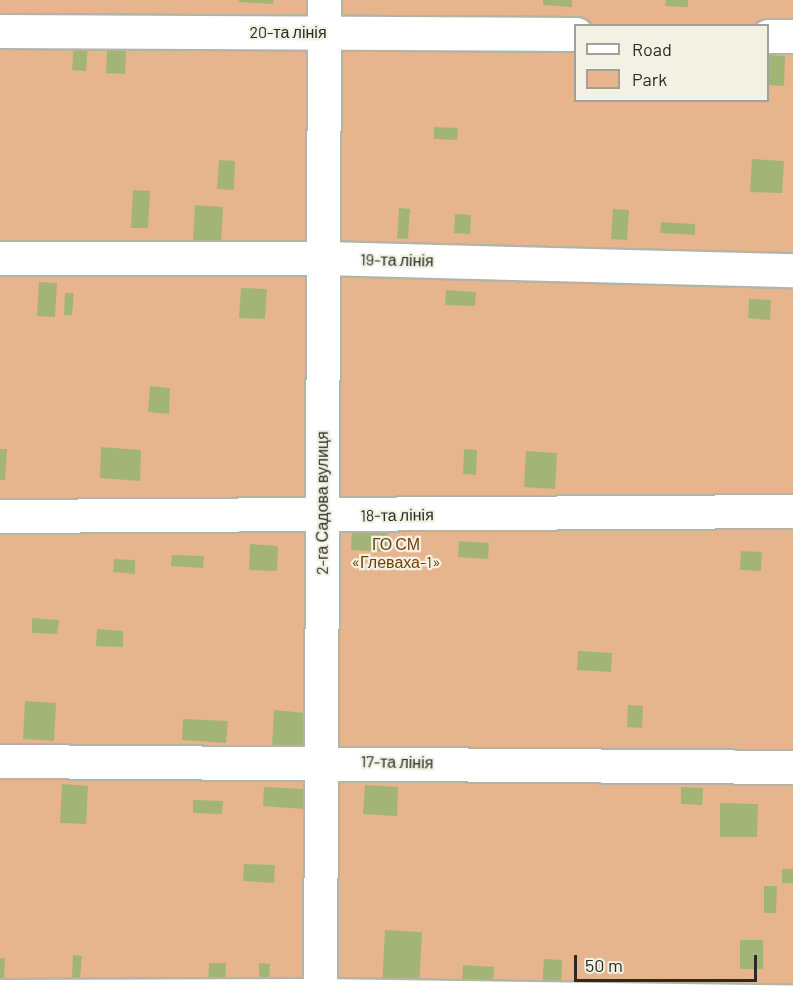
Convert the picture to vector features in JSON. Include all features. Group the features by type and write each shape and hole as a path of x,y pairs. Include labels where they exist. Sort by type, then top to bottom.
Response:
{"street":[{"name":"2-га Садова вулиця","path":"321,1001 324,0"},
{"name":"20-та лінія","path":"0,31 574,34"},
{"path":"769,36 793,36"},
{"name":"19-та лінія","path":"0,258 323,258 793,270"},
{"name":"18-та лінія","path":"0,516 322,516 793,511"},
{"name":"17-та лінія","path":"0,761 321,761 793,767"},
{"path":"0,996 321,1001 793,1002"}],"green space":[{"name":"ГО СМ «Глеваха-1»","path":"0,0 793,0 793,1006 0,1006"}],"building":[{"path":"239,0 273,0 273,4 239,2"},
{"path":"543,0 572,0 572,7 543,5"},
{"path":"666,0 688,0 688,7 665,6"},
{"path":"74,44 88,45 86,71 72,70"},
{"path":"107,50 126,51 125,74 106,73"},
{"path":"769,55 785,56 784,86 769,85"},
{"path":"434,127 458,128 457,140 434,139"},
{"path":"752,159 784,161 782,193 750,192"},
{"path":"219,160 235,161 234,190 217,189"},
{"path":"133,190 150,191 148,228 131,228"},
{"path":"195,205 223,207 221,244 193,242"},
{"path":"399,208 410,209 408,239 397,238"},
{"path":"613,209 629,210 627,240 611,239"},
{"path":"455,214 471,215 470,234 454,233"},
{"path":"661,222 695,224 695,235 660,233"},
{"path":"39,282 57,283 55,317 37,316"},
{"path":"241,288 267,289 265,319 239,318"},
{"path":"446,290 476,292 475,306 445,305"},
{"path":"65,293 74,293 72,315 64,315"},
{"path":"749,299 771,300 770,320 748,318"},
{"path":"150,386 170,388 169,414 148,412"},
{"path":"101,447 141,450 140,481 100,478"},
{"path":"0,449 7,449 5,480 0,480"},
{"path":"464,449 477,450 476,475 463,474"},
{"path":"526,451 557,453 555,489 524,487"},
{"path":"352,527 388,528 387,552 351,550"},
{"path":"459,541 489,543 488,559 458,557"},
{"path":"250,544 278,546 277,571 249,570"},
{"path":"741,551 762,552 761,571 740,570"},
{"path":"172,555 204,556 203,568 171,566"},
{"path":"114,559 135,560 135,574 113,572"},
{"path":"32,618 59,620 57,634 32,633"},
{"path":"97,629 123,631 123,647 96,646"},
{"path":"578,651 612,653 611,672 577,670"},
{"path":"25,701 56,703 54,741 23,739"},
{"path":"628,705 643,706 642,728 627,727"},
{"path":"274,710 305,713 303,748 272,747"},
{"path":"183,719 228,721 226,743 182,740"},
{"path":"62,784 88,786 86,824 60,823"},
{"path":"365,785 398,787 397,816 363,814"},
{"path":"264,787 305,789 304,809 263,806"},
{"path":"681,787 703,788 702,805 681,804"},
{"path":"193,800 223,801 222,814 193,813"},
{"path":"720,803 758,804 757,837 720,837"},
{"path":"244,864 275,865 274,883 243,881"},
{"path":"782,869 793,869 793,883 782,883"},
{"path":"764,886 777,886 776,913 764,913"},
{"path":"385,930 422,932 419,989 382,987"},
{"path":"740,940 763,940 763,969 740,969"},
{"path":"73,955 82,956 80,978 72,977"},
{"path":"0,958 5,958 4,979 0,979"},
{"path":"544,959 562,960 561,990 542,989"},
{"path":"209,963 226,963 225,985 208,984"},
{"path":"259,963 270,964 269,982 259,981"},
{"path":"463,965 494,967 493,985 462,983"}]}
